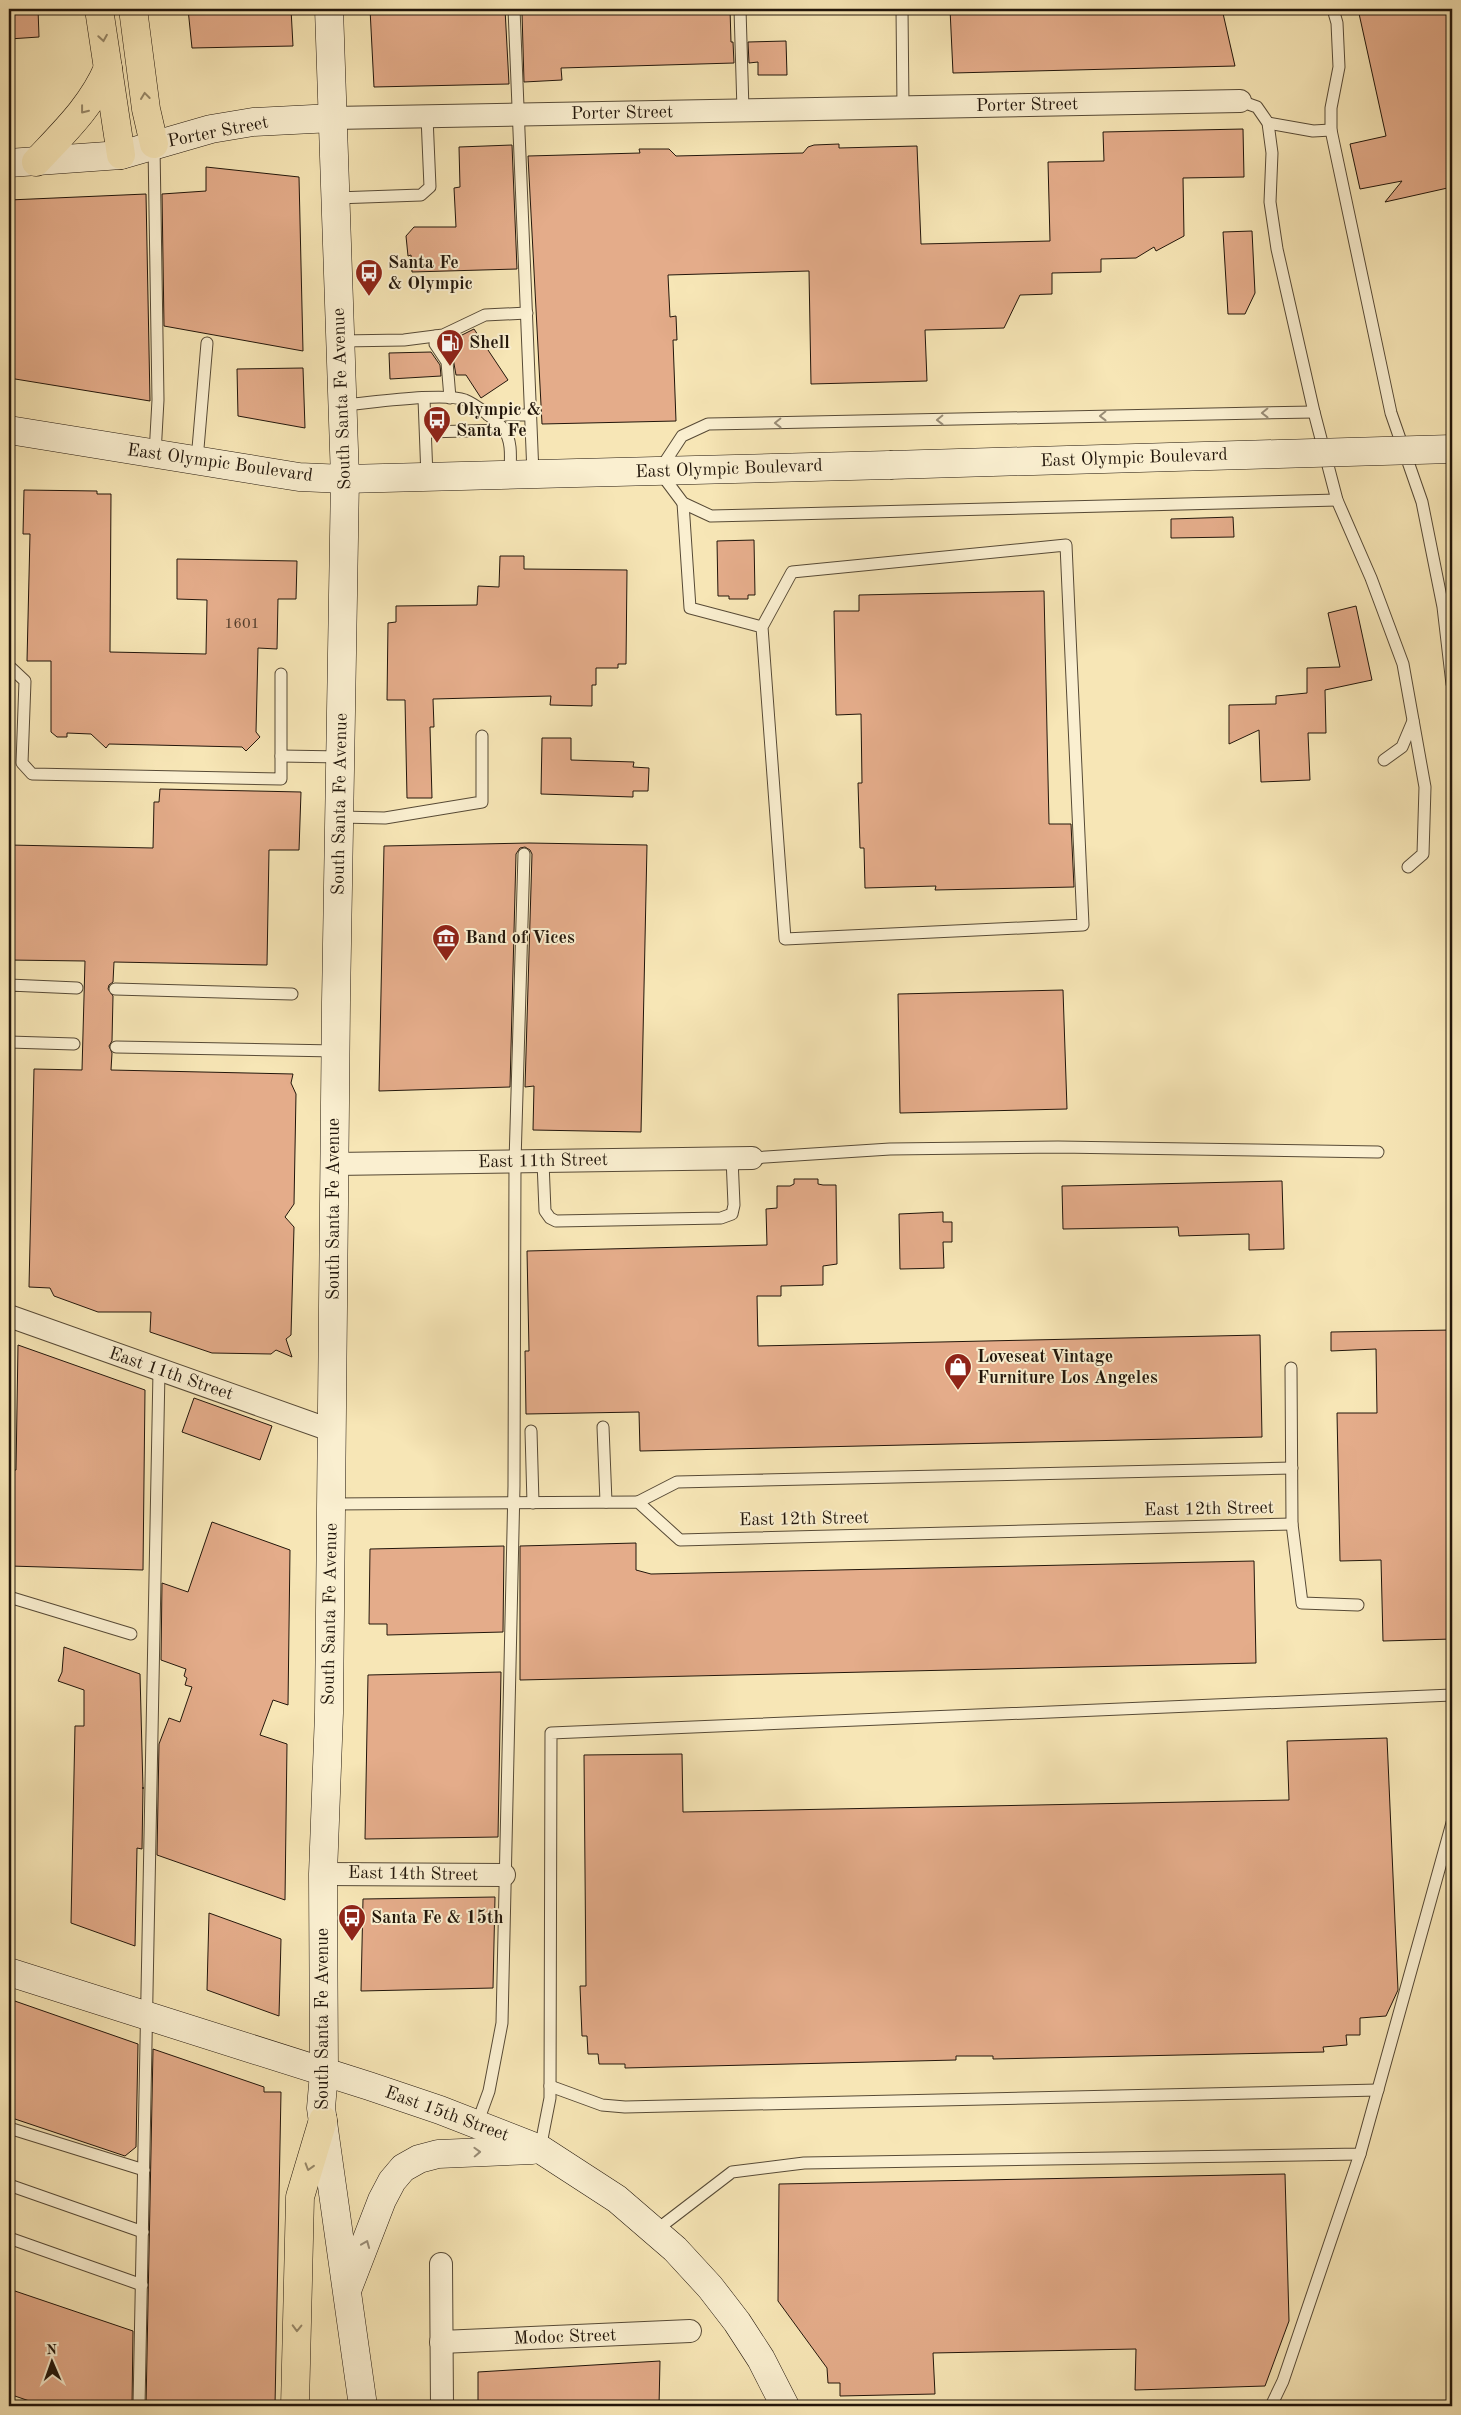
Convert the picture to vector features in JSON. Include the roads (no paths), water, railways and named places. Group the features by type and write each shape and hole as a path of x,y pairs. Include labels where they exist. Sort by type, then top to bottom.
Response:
{"main road":[{"path":"99,9 121,154"},
{"path":"133,9 146,109 154,144"},
{"name":"South Santa Fe Avenue","path":"328,9 345,479 336,1051 332,1504 323,1874 324,2072 321,2108 363,2406"},
{"path":"36,162 84,110 100,86 108,68"},
{"name":"Porter Street","path":"9,163 121,154 211,129 254,122 333,118"},
{"name":"East Olympic Boulevard","path":"9,430 299,477 345,479 1452,449"},
{"name":"East 15th Street","path":"9,1972 369,2086 477,2124 540,2149 617,2199 675,2249 710,2287 737,2322 762,2359 785,2406"},
{"path":"295,2406 300,2197 323,2120"},
{"path":"348,2290 382,2200 392,2181 403,2168 419,2159 438,2154 540,2149"}],"street":[{"name":"Porter Street","path":"333,118 1240,101"},
{"name":"East 11th Street","path":"335,1164 742,1158"},
{"name":"East 11th Street","path":"9,1316 333,1431"},
{"name":"East 14th Street","path":"323,1874 504,1875"},
{"path":"441,2264 442,2406"},
{"name":"Modoc Street","path":"441,2342 690,2331"}],"lane":[{"path":"514,9 531,415 521,475"},
{"path":"740,9 743,110"},
{"path":"902,9 903,107"},
{"path":"1333,9 1336,23 1339,67 1331,108 1331,130 1391,413 1422,502 1443,607 1452,684"},
{"path":"1240,101 1257,107 1268,123 1272,153 1270,202 1276,249 1314,412 1337,500 1371,578 1403,664 1425,787 1423,854 1408,867"},
{"path":"336,198 421,196 430,187 428,116"},
{"path":"1268,123 1313,131 1331,130"},
{"path":"154,144 158,400 155,454"},
{"path":"341,341 404,340 443,335 486,314 527,313"},
{"path":"436,336 435,344 447,362 450,398"},
{"path":"196,460 207,343"},
{"path":"343,405 424,398 464,400 488,415 505,430 521,475"},
{"path":"424,398 427,477"},
{"path":"1314,412 708,424 682,436 659,471 683,503 711,516 1337,500"},
{"path":"488,415 531,415"},
{"path":"426,432 505,430"},
{"path":"683,503 690,608 762,627"},
{"path":"1066,545 1083,925 785,939 762,627 792,572 1066,545"},
{"path":"9,666 25,681 22,763 32,774 281,779 281,674"},
{"path":"1384,760 1402,747 1413,722"},
{"path":"340,817 385,818 482,802 482,736"},
{"path":"281,756 342,758"},
{"path":"477,2124 489,2090 502,2023 513,1504 515,1162 524,854"},
{"path":"9,989 9,985 77,988"},
{"path":"116,989 292,994"},
{"path":"9,1042 74,1044"},
{"path":"116,1046 336,1051"},
{"path":"543,1162 545,1211 550,1218 556,1220 721,1218 732,1214 742,1158 890,1149 1048,1147 1378,1152"},
{"path":"1291,1368 1292,1524 1302,1603 1358,1604"},
{"path":"139,2406 160,1370"},
{"path":"603,1427 606,1502"},
{"path":"531,1431 533,1503"},
{"path":"332,1504 638,1502 677,1482 1292,1468"},
{"name":"East 12th Street","path":"638,1502 680,1540 1292,1524"},
{"path":"9,1597 132,1634"},
{"path":"540,2149 550,2086 551,1733 1452,1695"},
{"path":"1271,2406 1283,2381 1360,2154 1452,1823"},
{"path":"550,2086 602,2105 625,2107 1378,2090"},
{"path":"9,2128 144,2170"},
{"path":"655,2231 732,2172 804,2163 1360,2154"},
{"path":"9,2185 143,2232"},
{"path":"9,2238 142,2285"}],"place":[{"name":"Santa Fe & Olympic","path":"369,297"},
{"name":"Shell","path":"450,367"},
{"name":"Olympic & Santa Fe","path":"437,444"},
{"name":"Band of Vices","path":"446,962"},
{"name":"Loveseat Vintage Furniture Los Angeles","path":"958,1391"},
{"name":"Santa Fe & 15th","path":"352,1942"}]}
